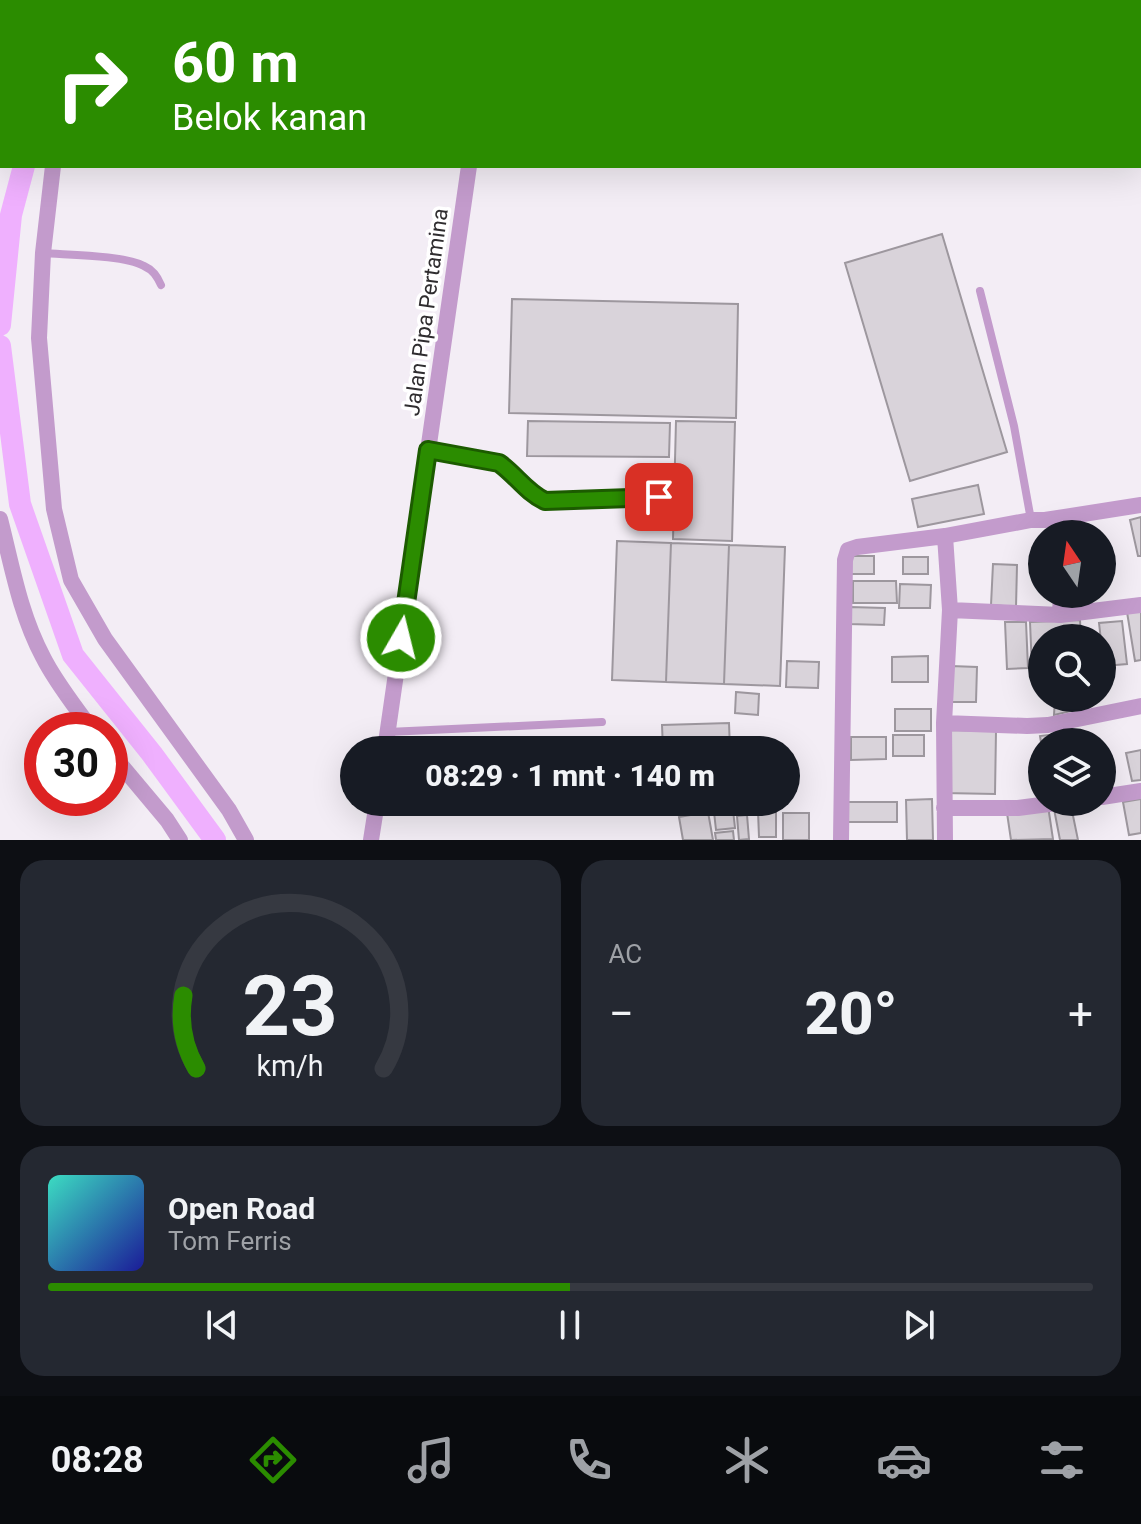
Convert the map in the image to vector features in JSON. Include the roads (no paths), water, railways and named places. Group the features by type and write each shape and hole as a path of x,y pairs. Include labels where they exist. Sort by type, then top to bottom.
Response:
{"street":[{"path":"53,168 43,253 39,338 54,509 71,580 105,639 229,810 246,840"},
{"name":"Jalan Pipa Pertamina","path":"387,736 469,168"},
{"path":"1045,520 1141,505"},
{"path":"0,519 3,546 41,654 79,712"},
{"path":"841,840 845,560 848,550 1028,521"},
{"path":"945,536 950,610 944,723 945,840"},
{"path":"950,610 1060,615 1141,605"},
{"path":"1060,608 1060,615"},
{"path":"944,723 1048,725 1141,706"},
{"path":"128,773 180,840"},
{"path":"1116,795 1141,791"},
{"path":"944,808 1028,807"},
{"path":"371,840 375,816"}],"lane":[{"path":"43,253 138,263 156,274 161,285"},
{"path":"980,291 1014,426 1031,520"},
{"path":"428,450 499,463 532,494 545,501 659,497"},
{"path":"387,732 602,722"}],"waterway":[{"path":"0,325 11,215 23,168"},
{"path":"0,346 20,504 73,655 215,840"}]}
